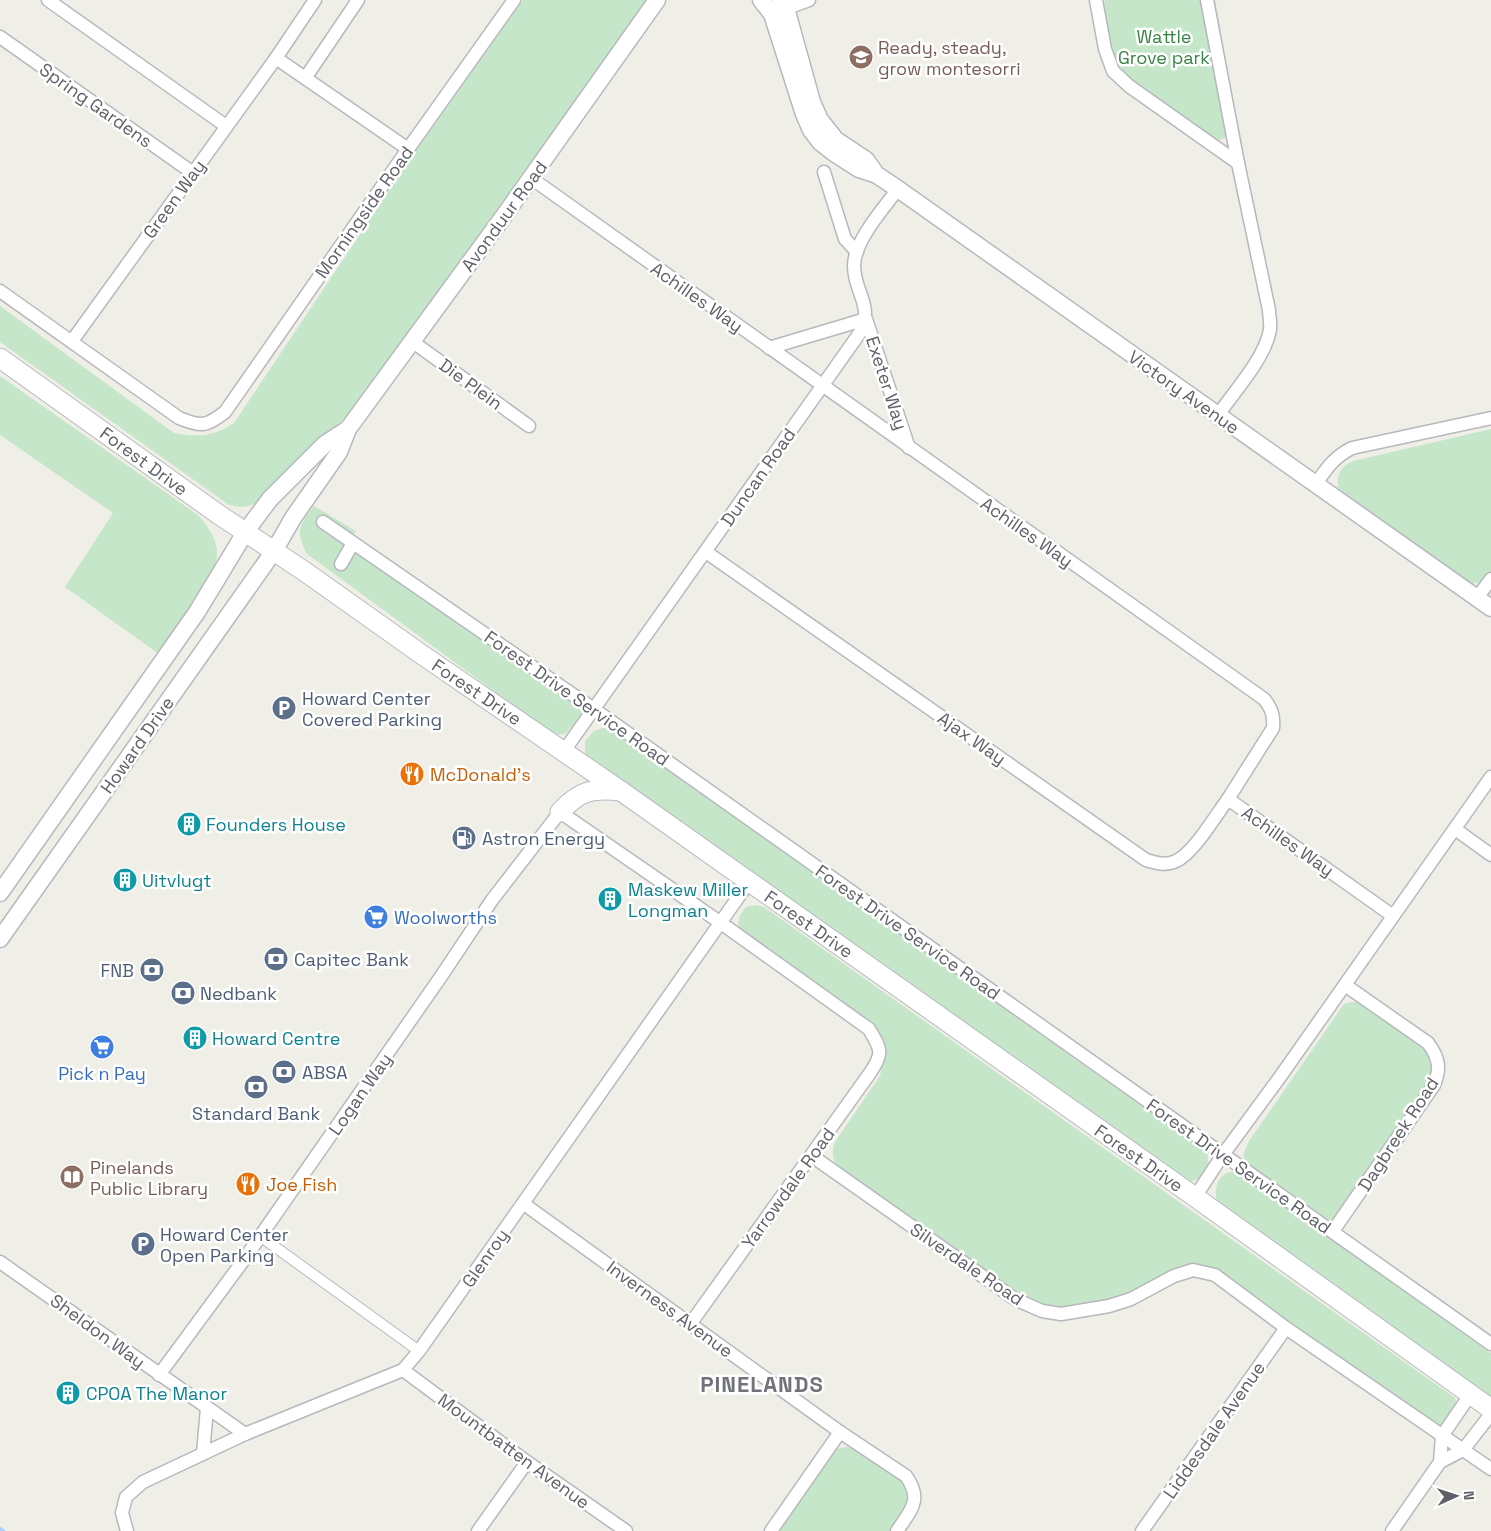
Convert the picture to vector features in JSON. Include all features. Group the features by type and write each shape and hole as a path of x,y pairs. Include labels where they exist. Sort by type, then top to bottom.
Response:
{"main road":[{"name":"Forest Drive","path":"0,358 210,508 621,791 1491,1409"},
{"path":"560,812 582,793 603,790 621,791"}],"street":[{"path":"48,0 226,126"},
{"name":"Green Way","path":"72,341 276,58 315,0"},
{"path":"306,77 358,0"},
{"name":"Morningside Road","path":"72,341 179,418 195,425 212,422 225,412 514,0"},
{"name":"Avonduur Road","path":"274,551 293,518 339,452 348,429 413,342 657,0"},
{"name":"Victory Avenue","path":"761,0 779,7 804,114 811,130 820,142 859,169 877,175 898,189 1491,608"},
{"path":"779,7 808,0"},
{"path":"1096,0 1105,49 1113,71 1129,86 1238,163"},
{"path":"1207,0 1238,163 1269,310 1270,328 1266,345 1257,361 1218,416"},
{"name":"Spring Gardens","path":"0,37 193,174"},
{"path":"276,58 408,149"},
{"path":"824,172 845,238 857,252"},
{"name":"Achilles Way","path":"531,178 1264,699 1271,707 1274,718 1273,728 1228,799 1393,916"},
{"path":"769,348 866,319 855,274 854,265 857,252 866,234 898,189"},
{"path":"0,291 72,341"},
{"name":"Duncan Road","path":"564,751 595,710 859,334 866,319"},
{"name":"Exeter Way","path":"866,319 909,448"},
{"name":"Die Plein","path":"413,342 529,426"},
{"path":"1315,485 1339,454 1352,448 1491,418"},
{"name":"Avonduur Road","path":"246,531 270,499 318,450 348,429"},
{"name":"Forest Drive Service Road","path":"323,522 595,710 1222,1156 1489,1339"},
{"name":"Howard Drive","path":"0,892 196,612 246,531"},
{"path":"341,564 353,543"},
{"name":"Howard Drive","path":"0,940 274,551"},
{"name":"Ajax Way","path":"706,552 1146,860 1160,864 1174,862 1186,856 1228,799"},
{"path":"1477,598 1491,579"},
{"path":"1195,1197 1222,1156 1280,1077 1491,777"},
{"path":"560,812 720,922"},
{"name":"Logan Way","path":"159,1375 243,1261 492,900 560,812"},
{"path":"1455,829 1491,855"},
{"name":"Glenroy","path":"127,1531 122,1512 126,1496 143,1482 245,1434 402,1370 420,1351 749,882"},
{"name":"Yarrowdale Road","path":"690,1323 878,1063 880,1051 869,1028 720,922"},
{"name":"Dagbreek Road","path":"1333,1231 1434,1085 1438,1075 1435,1053 1428,1043 1345,985"},
{"name":"Silverdale Road","path":"812,1156 1015,1299 1042,1311 1061,1314 1108,1306 1131,1299 1174,1276 1193,1270 1215,1275 1286,1328"},
{"name":"Inverness Avenue","path":"524,1204 840,1432 906,1476 913,1486 915,1498 911,1510 897,1531"},
{"path":"260,1236 420,1351"},
{"name":"Sheldon Way","path":"0,1262 245,1434"},
{"path":"1286,1328 1491,1470"},
{"name":"Liddesdale Avenue","path":"1142,1531 1286,1328"},
{"name":"Mountbatten Avenue","path":"402,1370 626,1531"},
{"path":"1440,1462 1442,1436 1470,1395"},
{"path":"203,1454 207,1408"},
{"path":"1392,1531 1440,1462 1464,1450 1491,1414"},
{"path":"771,1531 840,1432"},
{"path":"478,1531 528,1462"}],"green space":[{"path":"523,0 647,0 449,286 352,410 265,499 247,506 229,505 0,342 0,306 174,433 206,435 234,423 415,152"},
{"name":"Wattle Grove park","path":"1104,0 1215,0 1221,32 1210,39 1227,132 1225,138 1213,141 1131,81 1117,61 1110,43"},
{"path":"0,376 198,515 205,523 215,541 216,563 194,604 159,654 65,587 113,513 0,435"},
{"path":"1491,429 1491,578 1482,583 1466,583 1338,488 1338,479 1342,468 1353,461"},
{"path":"314,506 356,531 345,545 579,708 581,717 565,734 554,735 307,554 301,539 300,529"},
{"path":"602,728 610,729 1207,1152 1209,1167 1204,1174 1192,1181 1183,1181 585,757 585,741 594,731"},
{"path":"755,905 764,907 1455,1398 1457,1406 1444,1425 1435,1425 1220,1273 1206,1269 1113,1307 1050,1308 1008,1291 839,1170 833,1156 835,1142 880,1076 884,1055 883,1043 741,932 739,925 740,916 746,907"},
{"path":"1359,1002 1434,1057 1435,1077 1335,1223 1328,1223 1248,1166 1243,1155 1249,1141 1344,1004"},
{"path":"1229,1172 1237,1172 1491,1353 1491,1397 1217,1202 1217,1184 1221,1177"},
{"path":"856,1448 906,1485 907,1504 892,1531 779,1531 836,1449"}],"place":[{"name":"Ready, steady, grow montesorri","path":"861,57"},
{"name":"Howard Center Covered Parking","path":"284,708"},
{"name":"McDonald's","path":"412,774"},
{"name":"Founders House","path":"189,824"},
{"name":"Astron Energy","path":"464,838"},
{"name":"Uitvlugt","path":"125,880"},
{"name":"Maskew Miller Longman","path":"610,899"},
{"name":"Woolworths","path":"376,917"},
{"name":"Capitec Bank","path":"276,959"},
{"name":"FNB","path":"152,970"},
{"name":"Nedbank","path":"183,993"},
{"name":"Howard Centre","path":"195,1038"},
{"name":"Pick n Pay","path":"102,1047"},
{"name":"ABSA","path":"284,1072"},
{"name":"Standard Bank","path":"256,1087"},
{"name":"Pinelands Public Library","path":"72,1177"},
{"name":"Joe Fish","path":"248,1184"},
{"name":"Howard Center Open Parking","path":"143,1244"},
{"name":"CPOA The Manor","path":"68,1393"}],"district":[{"name":"PINELANDS","path":"762,1384"}]}
